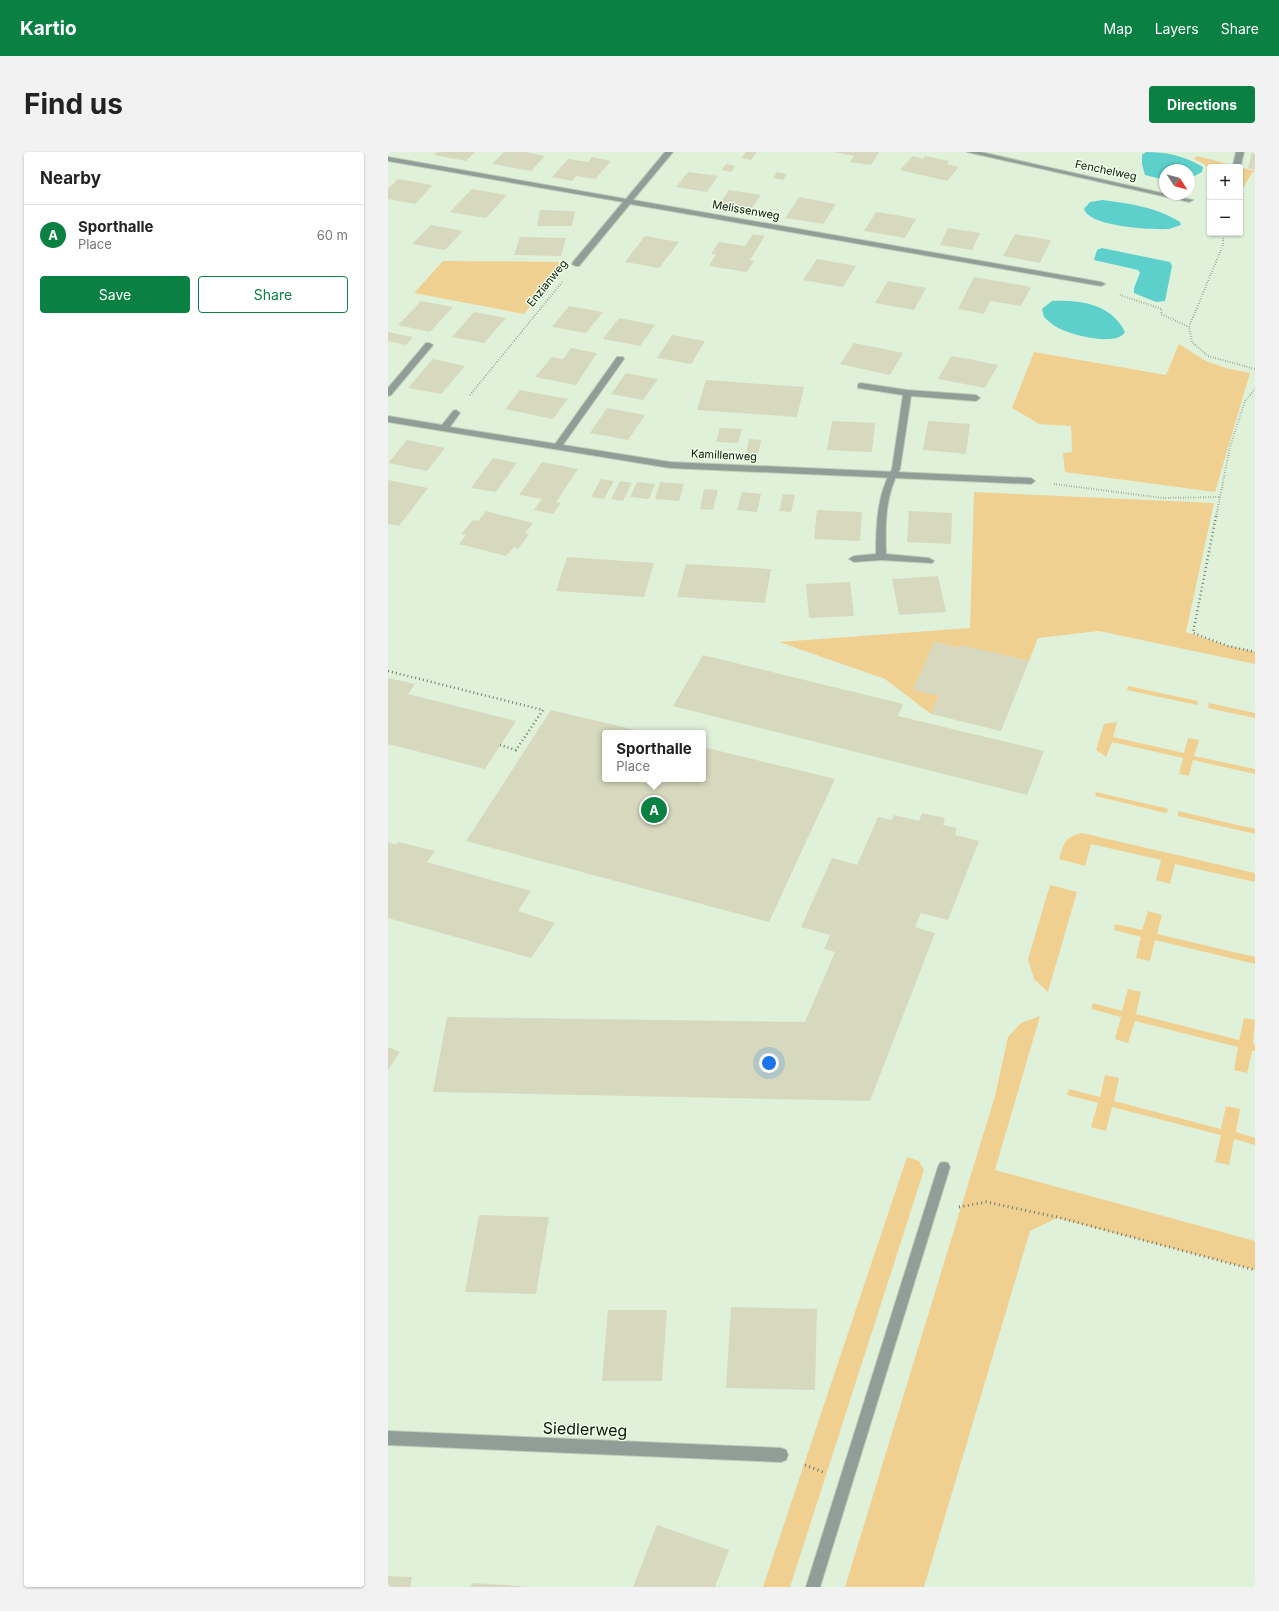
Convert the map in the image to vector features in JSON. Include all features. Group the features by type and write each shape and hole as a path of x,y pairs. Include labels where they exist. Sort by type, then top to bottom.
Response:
{"street":[{"name":"Enzianweg","path":"576,264 669,152"},
{"name":"Fenchelweg","path":"971,152 1159,193"},
{"path":"1237,164 1240,152"},
{"name":"Melissenweg","path":"388,159 1101,284"},
{"path":"388,393 430,345"},
{"path":"557,447 620,359"},
{"path":"861,386 907,393 976,398"},
{"path":"881,557 880,544 886,489 891,476 896,469 907,393"},
{"path":"444,429 456,413"},
{"name":"Kamillenweg","path":"388,419 670,465 891,476 1031,481"},
{"path":"854,559 881,557 929,561"},
{"path":"813,1587 932,1212 944,1167"},
{"name":"Siedlerweg","path":"388,1438 781,1455"}],"path":[{"path":"1223,236 1223,245 1189,327 1192,342 1208,356 1255,369"},
{"name":"Enzianweg","path":"456,413 576,264"},
{"path":"1101,284 1111,292 1162,310 1161,314 1189,327"},
{"path":"1255,389 1245,401 1230,447 1193,633 1228,646 1255,652"},
{"path":"1031,481 1163,498 1220,497"},
{"path":"388,671 543,710 516,750 500,745"},
{"path":"932,1212 986,1202 1057,1218 1255,1270"},
{"path":"781,1455 846,1482"}],"shaded area":[{"path":"1197,156 1228,164 1207,164 1207,168 1204,164 1194,159"},
{"path":"1243,168 1255,171 1252,173 1243,188"},
{"path":"443,261 567,262 524,314 414,293"},
{"path":"1179,344 1206,361 1226,368 1250,373 1215,492 1065,472 1063,453 1072,452 1071,426 1039,424 1012,408 1034,352 1166,375"},
{"path":"974,492 1214,503 1186,632 1228,646 1255,652 1255,664 1099,631 1038,638 1029,661 961,646 960,648 934,642 939,696 931,714 885,679 779,642 970,628"},
{"path":"1128,686 1198,701 1197,705 1127,690"},
{"path":"1209,703 1255,713 1255,718 1208,708"},
{"path":"1117,722 1113,737 1184,753 1188,738 1199,740 1194,756 1255,769 1255,774 1193,760 1189,776 1179,774 1183,758 1112,742 1106,757 1096,750 1104,724"},
{"path":"1096,792 1169,809 1166,813 1095,796"},
{"path":"1178,811 1255,829 1255,834 1178,816"},
{"path":"1082,833 1255,873 1255,882 1175,864 1170,884 1156,880 1161,860 1091,844 1085,866 1059,859 1068,839"},
{"path":"1050,885 1077,892 1048,992 1034,979 1028,959"},
{"path":"1148,911 1162,915 1157,934 1255,957 1255,964 1155,940 1150,961 1136,958 1141,937 1114,930 1115,924 1142,930"},
{"path":"1128,989 1141,992 1136,1014 1239,1040 1244,1018 1255,1020 1253,1044 1255,1045 1255,1051 1252,1051 1247,1073 1234,1070 1238,1047 1135,1021 1128,1043 1115,1039 1121,1017 1091,1009 1093,1003 1122,1011"},
{"path":"1040,1016 995,1170 1255,1241 1255,1270 1057,1218 1030,1231 924,1587 845,1587 995,1096 1008,1037 1021,1023"},
{"path":"1105,1075 1119,1078 1114,1101 1221,1129 1226,1106 1240,1109 1236,1132 1255,1138 1255,1145 1234,1139 1229,1165 1215,1162 1221,1135 1112,1107 1106,1131 1091,1127 1098,1103 1067,1095 1069,1089 1100,1097"},
{"path":"907,1157 919,1161 924,1170 790,1587 763,1587"}],"water":[{"path":"1146,152 1183,157 1203,167 1202,172 1195,176 1195,164 1159,164 1159,178 1145,175 1142,164 1142,155"},
{"path":"1103,200 1133,205 1162,213 1180,222 1181,225 1169,229 1136,228 1109,224 1088,215 1084,209 1090,202"},
{"path":"1102,248 1170,262 1172,266 1165,301 1156,302 1134,293 1134,288 1140,273 1138,270 1094,260 1097,250"},
{"path":"1052,301 1074,301 1094,306 1112,315 1125,332 1121,336 1114,338 1097,339 1062,330 1044,317 1042,309"}],"building":[{"path":"437,152 475,152 466,161 434,155"},
{"path":"504,152 525,152 545,156 531,171 492,164"},
{"path":"746,152 757,152 751,160 741,158"},
{"path":"833,152 879,152 871,165 850,162 854,156"},
{"path":"1252,152 1255,152 1255,170 1248,168"},
{"path":"913,156 923,159 925,156 949,161 947,164 959,167 947,181 900,170"},
{"path":"592,157 611,161 595,179 576,176 572,181 552,177 568,159 588,162"},
{"path":"726,164 735,166 731,172 722,170"},
{"path":"688,172 718,176 707,192 676,187"},
{"path":"777,172 787,174 783,180 773,178"},
{"path":"398,179 433,185 415,204 388,199 388,189"},
{"path":"472,189 507,195 486,218 450,212"},
{"path":"729,190 761,195 749,212 718,206"},
{"path":"799,197 836,204 823,224 785,218"},
{"path":"540,210 575,211 572,226 537,226"},
{"path":"876,212 916,219 905,238 864,231"},
{"path":"431,225 463,231 445,250 412,244"},
{"path":"948,228 980,233 972,250 940,245"},
{"path":"753,234 765,236 750,260 754,261 747,272 709,266 716,254 711,254 719,242 745,246"},
{"path":"1015,234 1051,240 1040,263 1003,256"},
{"path":"645,236 679,242 659,268 625,262"},
{"path":"520,237 566,238 561,256 514,255"},
{"path":"817,259 856,266 843,287 803,280"},
{"path":"974,277 1031,287 1021,306 990,301 984,314 958,309"},
{"path":"888,281 926,288 914,310 875,303"},
{"path":"421,301 453,307 430,332 398,325"},
{"path":"569,306 603,312 586,333 552,327"},
{"path":"474,312 506,318 484,343 452,337"},
{"path":"619,318 655,325 640,346 603,339"},
{"path":"388,332 413,337 406,345 388,341"},
{"path":"672,335 705,341 691,364 657,358"},
{"path":"854,343 903,353 890,375 840,364"},
{"path":"571,348 597,353 576,385 535,377 552,357 563,359"},
{"path":"951,356 998,365 985,388 938,379"},
{"path":"433,359 465,366 441,394 408,388"},
{"path":"626,373 658,379 643,400 611,394"},
{"path":"706,380 804,387 797,417 697,410"},
{"path":"520,390 568,399 553,419 505,409"},
{"path":"607,408 645,415 628,440 590,433"},
{"path":"832,421 875,423 872,452 827,450"},
{"path":"928,421 970,424 966,454 923,450"},
{"path":"720,428 742,429 738,443 716,442"},
{"path":"749,439 761,440 757,460 745,459"},
{"path":"407,440 445,448 427,471 388,463"},
{"path":"493,458 517,463 496,492 471,488"},
{"path":"542,462 578,469 556,502 561,503 553,514 534,510 542,499 519,495"},
{"path":"601,479 614,481 604,499 591,497"},
{"path":"388,480 428,488 399,526 388,524"},
{"path":"620,481 632,483 623,501 611,499"},
{"path":"637,482 655,484 649,499 630,497"},
{"path":"660,482 684,484 679,501 655,499"},
{"path":"704,489 718,490 713,510 700,509"},
{"path":"742,492 761,494 757,512 737,510"},
{"path":"783,494 795,495 791,512 779,511"},
{"path":"817,510 862,512 860,541 814,539"},
{"path":"486,511 533,523 525,533 529,534 518,549 514,547 506,556 459,544 466,535 461,534 473,520 478,521"},
{"path":"909,511 952,513 951,544 907,542"},
{"path":"567,557 654,563 644,597 556,591"},
{"path":"686,564 771,569 765,603 677,597"},
{"path":"938,576 946,612 899,615 892,579"},
{"path":"850,582 854,616 809,618 806,584"},
{"path":"934,642 960,648 961,645 1029,661 1001,731 931,714 939,696 913,690"},
{"path":"703,655 903,704 898,716 1044,751 1027,795 673,706"},
{"path":"388,678 415,684 408,694 516,721 485,769 388,744"},
{"path":"551,710 636,730 602,730 602,782 706,782 706,748 835,779 769,922 466,841"},
{"path":"922,813 945,818 943,825 957,828 955,835 979,841 948,920 921,913 915,927 935,933 870,1101 433,1092 447,1017 805,1022 835,952 824,949 830,935 801,927 832,858 857,865 878,817 891,820 894,815 919,821"},
{"path":"388,842 396,845 398,842 435,851 427,862 531,891 518,911 555,923 531,958 388,918"},
{"path":"388,1047 400,1052 388,1070"},
{"path":"479,1215 549,1217 536,1294 465,1292"},
{"path":"731,1307 817,1309 815,1390 726,1388"},
{"path":"608,1310 667,1310 662,1381 602,1381"},
{"path":"657,1525 729,1550 715,1587 633,1587"},
{"path":"388,1576 412,1577 410,1587 388,1587"},
{"path":"472,1583 521,1586 521,1587 471,1587"}],"place":[{"name":"Sporthalle","path":"654,810"}]}
